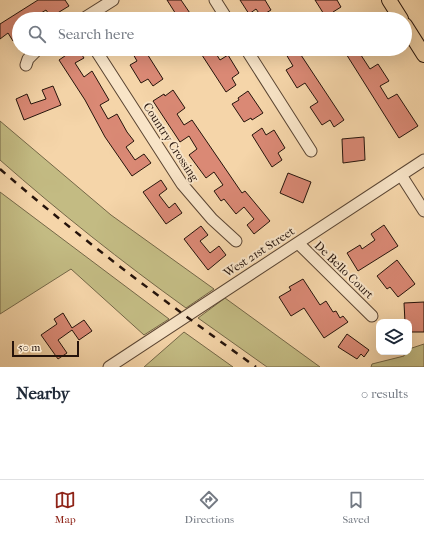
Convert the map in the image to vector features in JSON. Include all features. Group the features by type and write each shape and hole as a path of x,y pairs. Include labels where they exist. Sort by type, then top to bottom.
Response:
{"main road":[{"path":"389,0 397,12"},
{"path":"412,34 422,47"}],"street":[{"path":"94,12 113,0"},
{"path":"215,0 223,12"},
{"path":"26,65 31,56"},
{"name":"Country Crossing","path":"100,56 182,184 212,220 236,241"},
{"path":"250,56 311,151"},
{"name":"West 21st Street","path":"109,367 424,160"},
{"path":"401,175 424,211"},
{"name":"De Bello Court","path":"298,243 372,316"}],"shaded area":[{"path":"0,121 111,215 214,289 186,308 115,255 45,199 0,160"},
{"path":"0,192 169,319 144,335 71,269 0,314"},
{"path":"225,298 320,367 267,367 198,318"},
{"path":"184,332 233,367 144,367"},
{"path":"424,344 424,367 371,367 372,364 404,355 412,355 412,348"}],"building":[{"path":"38,0 65,0 69,6 59,12 47,12 46,10 43,12 19,12"},
{"path":"167,0 181,0 189,12 175,12"},
{"path":"240,0 265,0 271,10 268,12 258,12 256,9 252,12 248,12"},
{"path":"315,0 337,0 341,7 333,12 323,12"},
{"path":"12,16 12,39 8,33 0,39 0,24"},
{"path":"65,56 83,56 84,58 75,63 84,77 92,71 109,100 100,105 108,119 117,114 134,141 126,147 135,160 144,154 151,163 132,176 105,137 85,100 59,60"},
{"path":"134,56 148,56 163,79 153,86 148,79 141,83 130,65 137,61"},
{"path":"203,56 217,56 220,60 229,56 239,73 232,78 236,85 226,92"},
{"path":"287,56 302,56 344,120 334,127 330,120 322,125 310,107 318,102 305,83 297,88 286,70 293,66"},
{"path":"347,56 362,56 370,69 378,64 389,81 380,86 388,99 397,94 418,126 399,138"},
{"path":"53,86 61,105 24,120 16,99 27,94 31,104 46,99 42,90"},
{"path":"173,90 185,108 177,114 184,125 192,120 242,193 245,191 270,221 254,234 247,225 254,219 244,207 236,214 224,199 221,201 214,191 223,185 214,172 206,178 189,155 197,149 189,136 180,142 153,101 164,94 165,96"},
{"path":"248,91 263,113 252,120 251,118 244,122 232,104 239,100 238,98"},
{"path":"262,128 266,135 274,130 285,148 278,153 282,160 272,167 252,135"},
{"path":"364,137 365,160 343,163 342,139"},
{"path":"288,173 311,182 303,203 280,193"},
{"path":"161,180 167,189 159,195 169,208 175,203 182,213 166,224 143,192"},
{"path":"384,225 398,246 358,271 347,253 360,245 362,249 375,240 371,234"},
{"path":"201,226 208,235 200,241 210,253 219,246 226,255 208,270 184,239"},
{"path":"397,260 415,284 398,297 390,287 387,289 377,276"},
{"path":"303,279 320,305 326,301 333,312 336,311 340,318 343,316 348,322 324,338 304,308 291,316 279,297 291,290 289,287"},
{"path":"424,302 424,332 412,332 412,319 405,319 404,303"},
{"path":"63,313 72,328 84,320 92,331 79,340 72,330 58,340 67,353 58,359 41,335 57,324 54,319"},
{"path":"347,334 369,350 364,357 361,354 357,359 338,347"}],"railway":[{"path":"0,169 62,221 126,271 256,367"}]}
